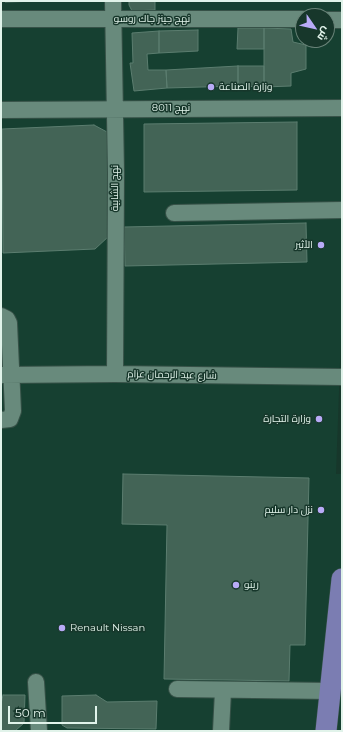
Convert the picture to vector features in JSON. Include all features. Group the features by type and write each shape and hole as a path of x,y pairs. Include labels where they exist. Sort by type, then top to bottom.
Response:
{"main road":[{"path":"326,731 341,613 342,578"}],"street":[{"name":"نهج الشابية","path":"113,1 116,173 115,374"},
{"name":"نهج جينز جاك روسو","path":"1,19 295,20"},
{"name":"نهج 8011","path":"1,110 114,108 342,108"},
{"path":"174,213 342,210"},
{"path":"1,316 7,319 9,323 6,376 12,416 7,420 1,420"},
{"name":"شارع عبد الرحمان عزام","path":"6,376 115,374 342,378"},
{"path":"36,682 39,731"},
{"path":"177,689 223,691 331,691"},
{"path":"221,731 223,691"}],"shaded area":[{"path":"1,1 341,1 342,307 336,474 342,474 342,731 1,731"}],"building":[{"path":"5,1 42,1 5,2"},
{"path":"129,1 155,1 155,10 132,11"},
{"path":"238,28 264,28 264,49 237,49"},
{"path":"264,28 291,29 295,48 306,48 306,69 291,73 291,86 264,87"},
{"path":"198,30 198,51 159,53 159,31"},
{"path":"159,31 159,53 147,54 148,70 166,70 167,88 134,91 130,63 133,63 132,33"},
{"path":"238,66 264,66 264,87 238,86"},
{"path":"238,66 238,86 167,88 166,70"},
{"path":"297,122 297,190 144,192 144,124"},
{"path":"94,125 107,132 109,236 95,249 3,253 2,129"},
{"path":"306,223 307,262 125,266 124,227"},
{"name":"رينو","path":"123,474 309,478 305,645 290,645 289,681 164,679 167,525 122,524"},
{"path":"3,695 25,695 24,723 15,731 1,731 1,704"},
{"path":"96,695 107,702 157,701 156,729 67,728 62,725 62,696"}],"place":[{"name":"وزارة الصناعة","path":"211,87"},
{"name":"الأثير","path":"321,245"},
{"name":"وزارة التجارة","path":"319,419"},
{"name":"نزل دار سليم","path":"321,510"},
{"name":"رينو","path":"236,585"},
{"name":"Renault Nissan","path":"62,628"}]}
